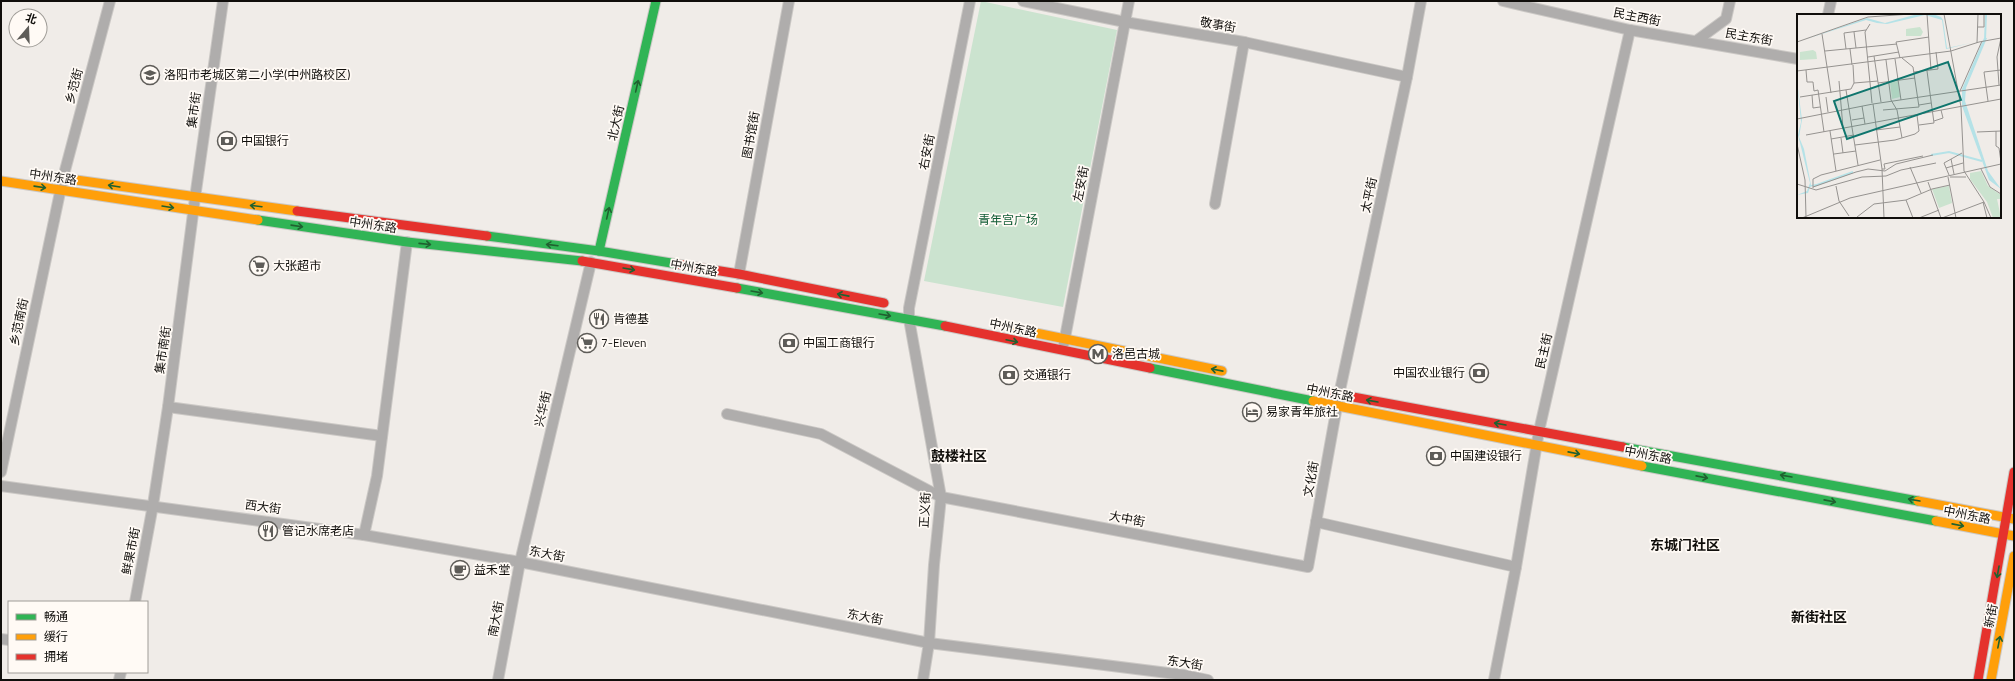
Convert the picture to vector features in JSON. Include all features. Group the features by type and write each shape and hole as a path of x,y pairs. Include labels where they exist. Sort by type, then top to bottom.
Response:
{"main road":[{"name":"北大街","path":"595,250 646,1"},
{"name":"北大街","path":"595,250 656,1"},
{"name":"中州东路","path":"60,178 194,198 595,250 739,274 905,307"},
{"name":"中州东路","path":"1,181 407,242 590,262 909,319 1536,446 2009,535"},
{"name":"中州东路","path":"1010,328 1229,372"},
{"name":"中州东路","path":"1316,390 2011,518"},
{"path":"1978,680 2009,535 2014,472"},
{"name":"新街","path":"1991,680 2014,556"}],"street":[{"name":"乡范街","path":"60,178 110,1"},
{"name":"集市街","path":"194,198 223,1"},
{"name":"图书馆街","path":"739,274 789,1"},
{"name":"右安街","path":"905,307 970,1"},
{"name":"敬事街","path":"1023,1 1125,22 1244,42 1407,77"},
{"name":"左安街","path":"1062,351 1128,1"},
{"name":"太平街","path":"1339,395 1407,77 1421,1"},
{"name":"民主西街","path":"1503,1 1630,30 1696,41"},
{"path":"1696,41 1726,19 1730,1"},
{"path":"1828,14 1831,1"},
{"name":"民主街","path":"1494,680 1516,567 1539,431 1630,30"},
{"name":"民主东街","path":"1696,41 1797,59"},
{"path":"1215,204 1244,42"},
{"name":"乡范南街","path":"1,472 61,190 60,178"},
{"name":"集市南街","path":"153,505 168,408 194,198"},
{"path":"364,535 376,476 382,436 407,242"},
{"name":"兴华街","path":"520,562 590,262"},
{"name":"正义街","path":"905,307 909,319 941,497 934,565 929,643 923,680"},
{"name":"文化街","path":"1308,567 1339,395"},
{"path":"168,408 382,436"},
{"name":"大中街","path":"727,414 821,434 941,497 1308,567"},
{"name":"西大街","path":"1,486 153,505 364,535 520,562"},
{"name":"鲜果市街","path":"135,601 153,505"},
{"path":"1316,522 1516,567"},
{"name":"东大街","path":"520,562 929,643 1184,675 1208,680"},
{"name":"南大街","path":"498,680 520,562"}],"green space":[{"name":"青年宫广场","path":"981,1 1117,30 1063,307 924,281"}],"traffic: fast":[{"path":"599,251 656,1"},
{"path":"258,220 407,242 582,261"},
{"path":"487,236 599,251 677,264"},
{"path":"737,288 945,326"},
{"path":"1150,368 1313,401"},
{"path":"1623,447 1918,501"},
{"path":"1642,466 1936,521"}],"traffic: slow":[{"path":"76,180 297,211"},
{"path":"1,181 258,220"},
{"path":"1016,329 1222,371"},
{"path":"1313,401 1642,466"},
{"path":"1918,501 2014,519"},
{"path":"1936,521 2014,536"},
{"path":"1991,680 2014,556"}],"traffic: jam":[{"path":"297,211 487,236"},
{"path":"582,261 737,288"},
{"path":"677,264 739,274 884,303"},
{"path":"945,326 1150,368"},
{"path":"1326,392 1623,447"},
{"path":"1978,680 2014,472"}],"place":[{"name":"洛阳市老城区第二小学(中州路校区)","path":"150,75"},
{"name":"中国银行","path":"227,141"},
{"name":"大张超市","path":"259,266"},
{"name":"肯德基","path":"599,319"},
{"name":"7-Eleven","path":"587,343"},
{"name":"中国工商银行","path":"789,343"},
{"name":"洛邑古城","path":"1098,354"},
{"name":"中国农业银行","path":"1479,373"},
{"name":"交通银行","path":"1009,375"},
{"name":"易家青年旅社","path":"1252,412"},
{"name":"中国建设银行","path":"1436,456"},
{"name":"管记水席老店","path":"268,531"},
{"name":"益禾堂","path":"460,570"}],"district":[{"name":"鼓楼社区","path":"959,456"},
{"name":"东城门社区","path":"1685,545"},
{"name":"新街社区","path":"1819,617"}]}
